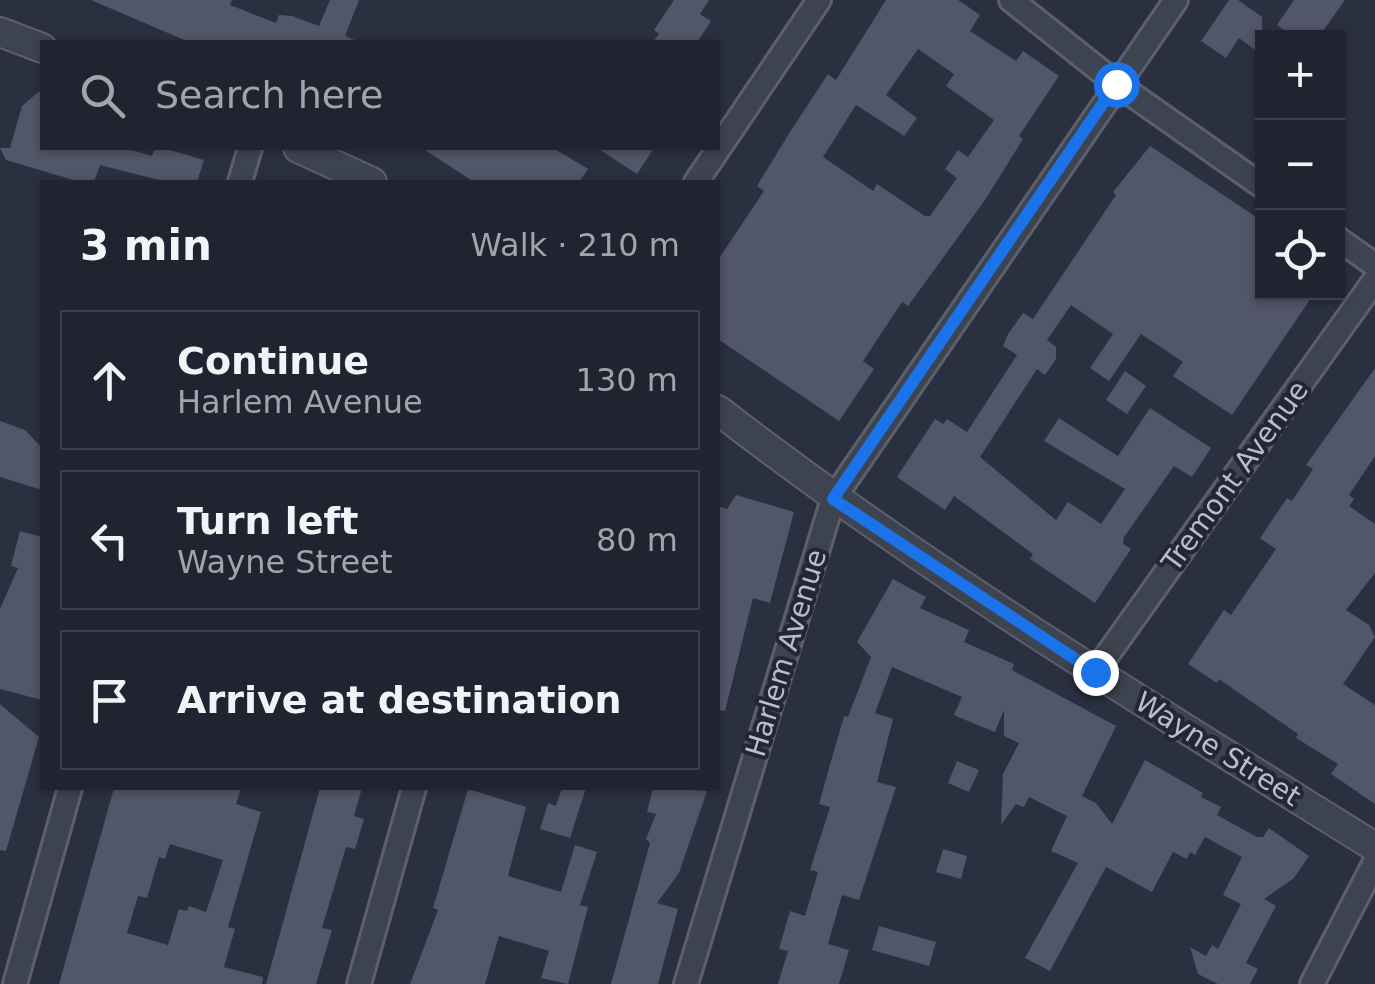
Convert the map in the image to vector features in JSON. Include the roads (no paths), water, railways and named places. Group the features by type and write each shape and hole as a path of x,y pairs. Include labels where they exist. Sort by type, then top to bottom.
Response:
{"street":[{"path":"720,146 819,0"},
{"path":"1011,0 1116,84 1255,181"},
{"name":"Harlem Avenue","path":"686,984 833,499 1176,0"},
{"path":"0,32 40,47"},
{"path":"241,180 249,150"},
{"path":"302,150 368,180"},
{"path":"697,180 718,150"},
{"path":"1345,244 1375,265"},
{"name":"Tremont Avenue","path":"1095,672 1375,280"},
{"name":"Wayne Street","path":"720,412 833,499 1095,672 1375,848"},
{"path":"14,984 69,790"},
{"path":"358,984 413,790"},
{"path":"1312,984 1375,862"}]}
